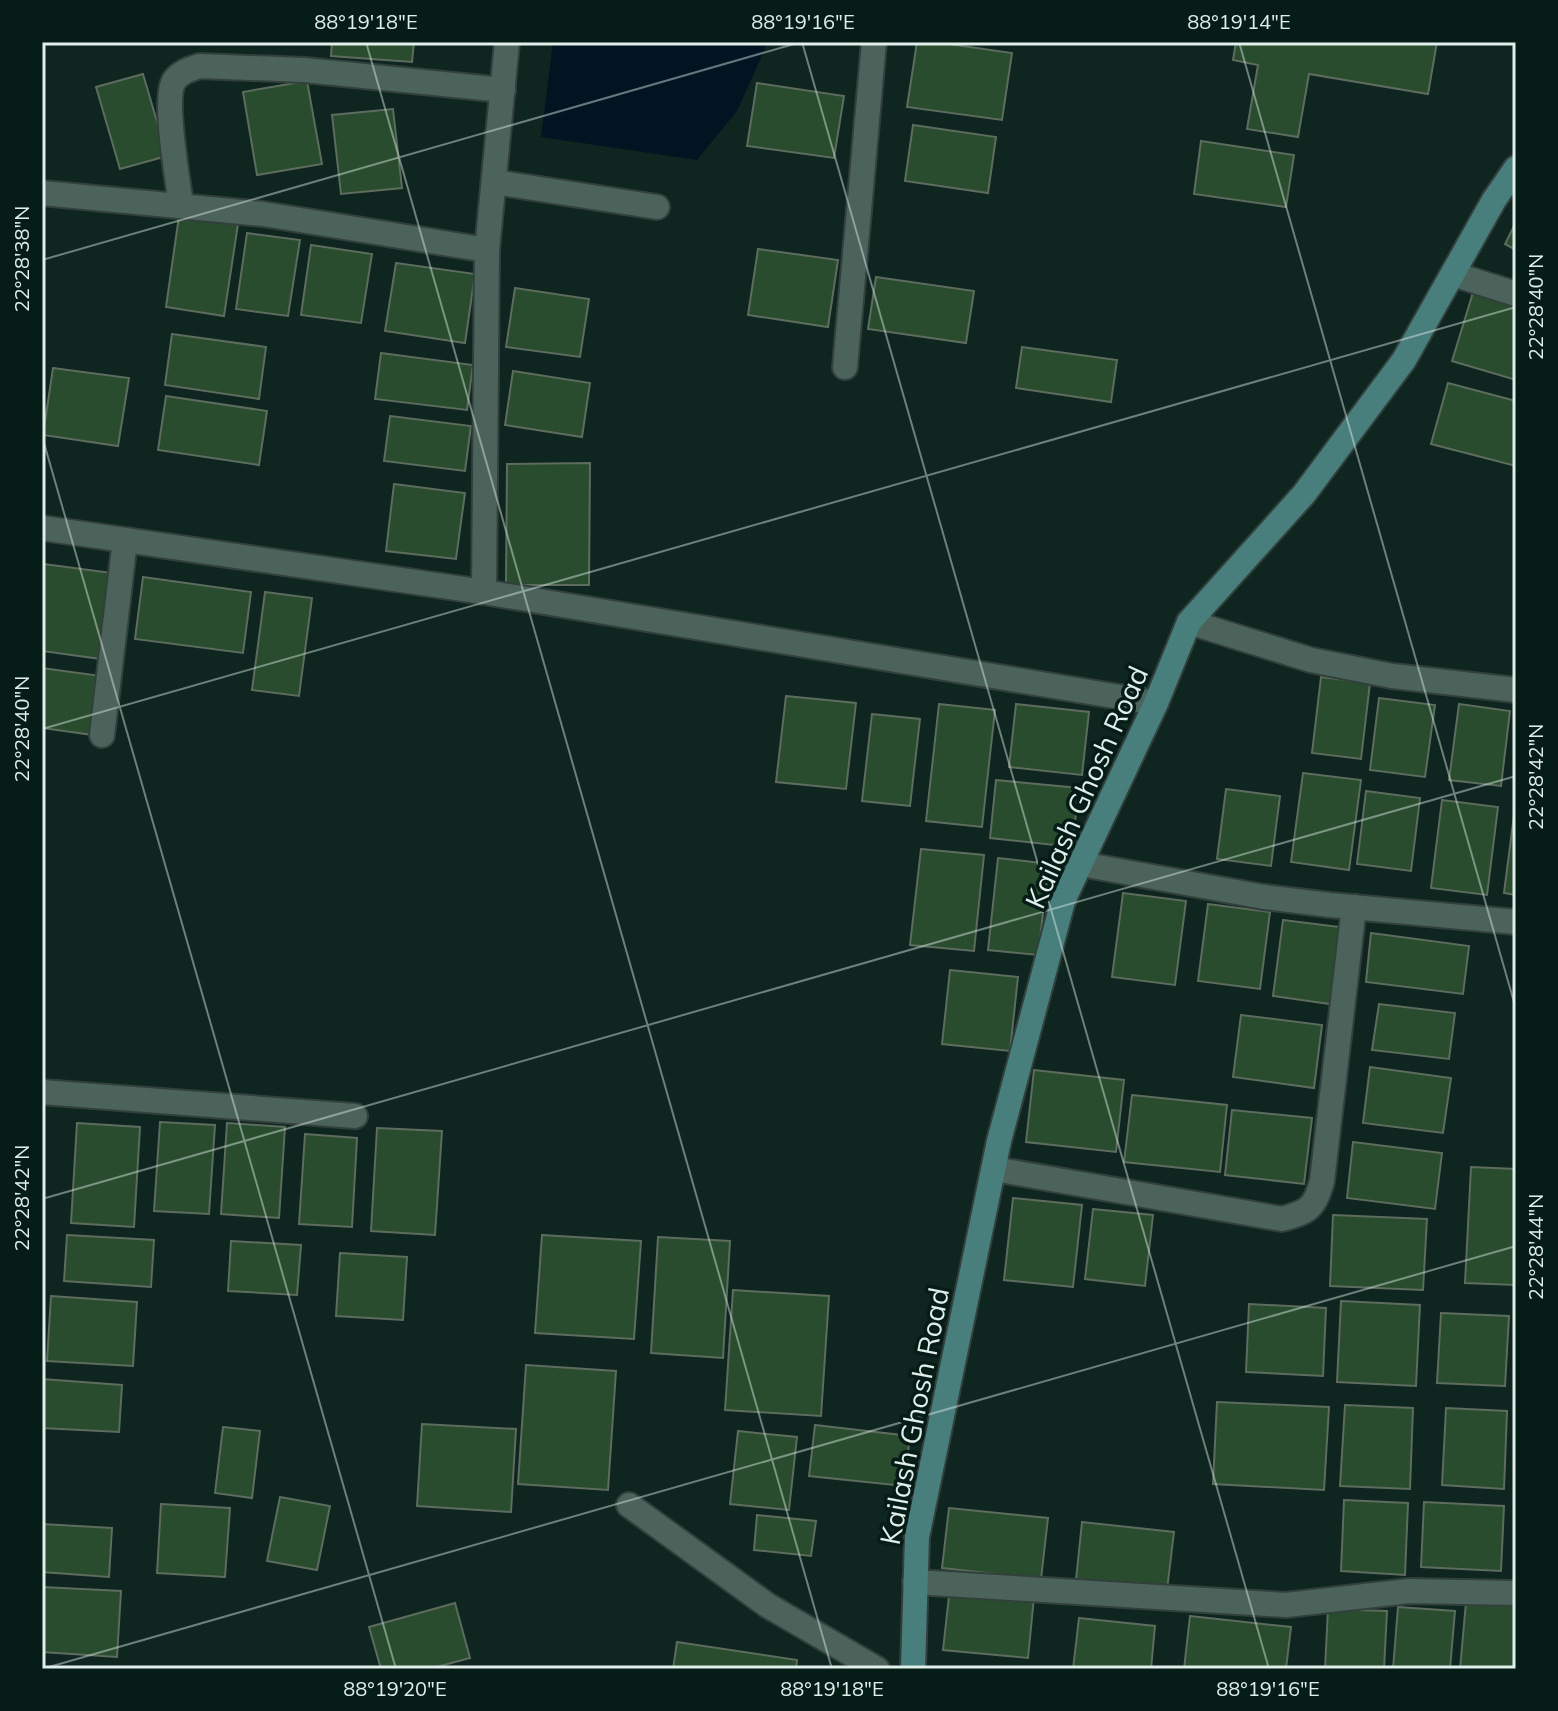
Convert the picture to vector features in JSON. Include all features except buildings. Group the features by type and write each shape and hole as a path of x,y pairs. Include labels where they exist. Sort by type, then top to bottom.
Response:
{"street":[{"path":"484,592 487,250 507,42"},
{"path":"845,367 874,42"},
{"path":"181,205 169,106 173,82 185,70 200,66 304,70 503,90"},
{"name":"Kailash Ghosh Road","path":"913,1669 917,1537 994,1169 1063,901 1156,703 1189,622 1304,494 1404,360 1494,200 1516,168"},
{"path":"494,182 657,207"},
{"path":"42,193 263,214 487,250"},
{"path":"1453,274 1516,294"},
{"path":"42,528 484,592 1156,703"},
{"path":"102,735 125,540"},
{"path":"1189,622 1311,660 1392,676 1516,690"},
{"path":"1081,864 1264,897 1516,922"},
{"path":"994,1169 1282,1219 1304,1213 1317,1199 1322,1181 1354,907"},
{"path":"42,1092 355,1116"},
{"path":"629,1505 767,1605 877,1669"},
{"path":"915,1582 1286,1605 1409,1591 1516,1593"}],"water":[{"path":"553,42 768,42 737,111 697,160 541,137"}]}
